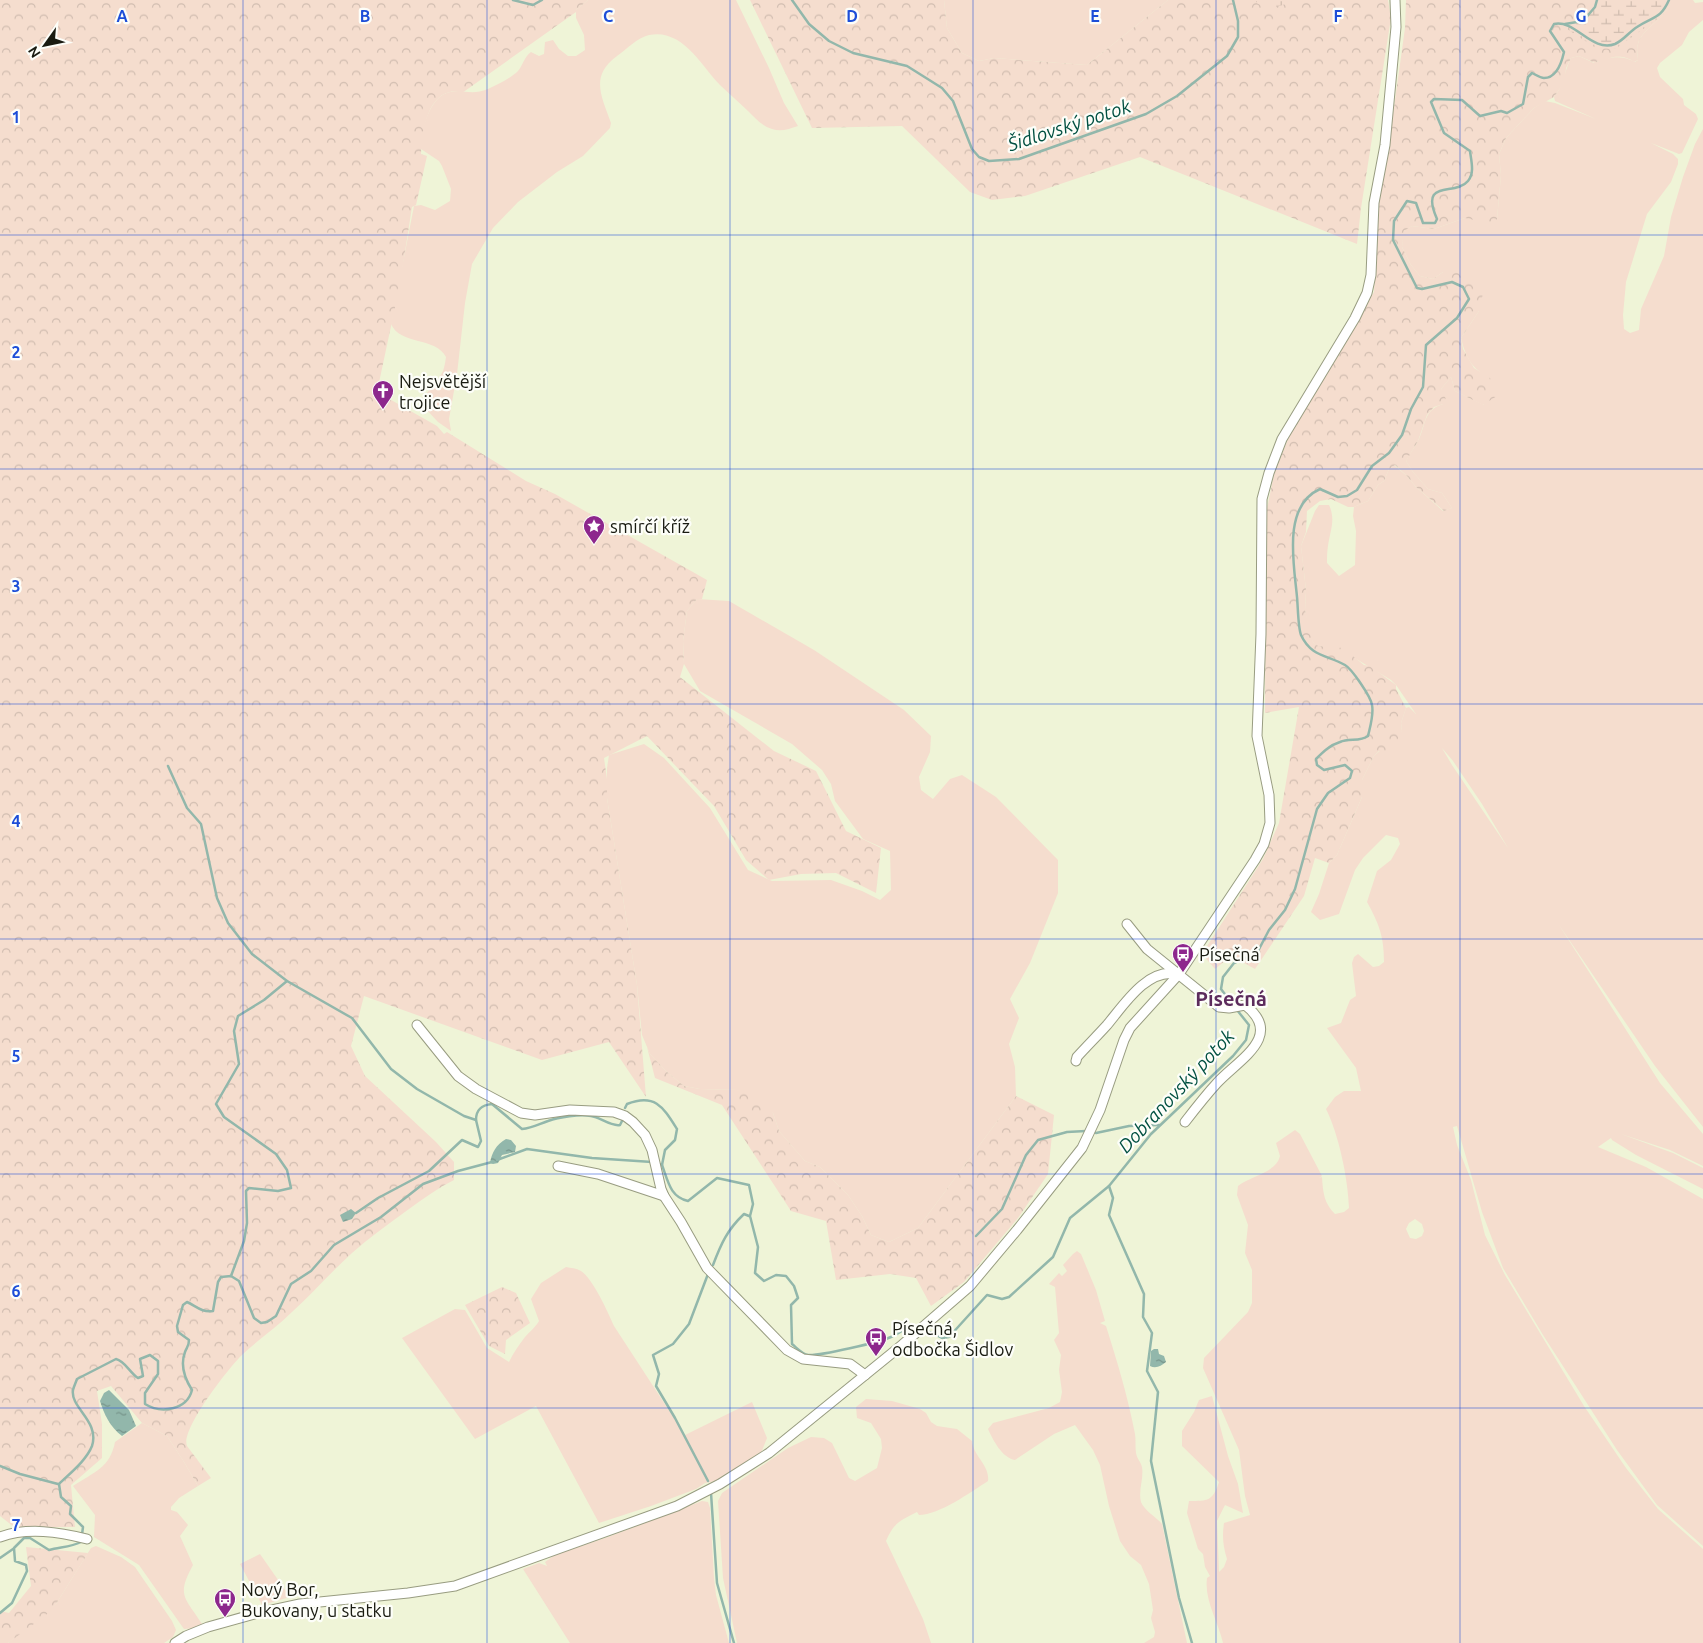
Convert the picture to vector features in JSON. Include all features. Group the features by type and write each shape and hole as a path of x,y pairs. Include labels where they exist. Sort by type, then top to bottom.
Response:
{"street":[{"path":"175,1643 208,1627 300,1604 408,1593 454,1586 677,1506 720,1484 769,1452 927,1324 970,1286 1082,1148 1100,1110 1124,1040 1130,1028 1179,974 1255,860 1264,844 1270,823 1268,795 1257,736 1261,625 1262,499 1268,473 1282,439 1350,326 1367,293 1371,276 1374,203 1385,145 1396,27 1395,0"},
{"path":"1127,924 1147,949 1219,1007 1245,1005 1256,1014 1261,1025 1258,1041 1218,1082 1185,1122"},
{"path":"1076,1061 1076,1057 1108,1024 1124,1002 1137,990 1152,978 1168,972 1179,974"},
{"path":"417,1025 458,1076 476,1089 521,1113 535,1114 570,1110 614,1112 625,1116 645,1135 652,1150 664,1196 707,1268 787,1350 803,1359 850,1364 865,1375"},
{"path":"558,1166 598,1174 664,1196"},
{"path":"0,1537 15,1532 46,1531 87,1539"}],"green space":[{"path":"0,0 588,0 576,12 462,93 452,92 442,95 435,101 424,127 421,154 427,156 416,205 412,207 400,284 377,392 437,426 444,434 447,432 526,481 555,494 707,580 702,599 697,599 687,611 683,641 684,664 680,677 774,751 816,771 846,831 881,848 876,893 836,873 801,874 769,880 746,860 714,806 647,736 604,758 607,798 637,985 646,1097 609,1042 542,1060 364,996 351,1046 365,1076 436,1142 454,1162 454,1180 420,1201 359,1247 286,1317 243,1354 228,1371 198,1413 187,1438 187,1446 211,1478 198,1486 167,1436 142,1423 111,1386 97,1391 102,1424 102,1458 71,1485 75,1527 14,1527 0,1516"},
{"path":"588,0 736,0 784,103 798,126 775,130 762,124 720,85 690,50 681,42 671,37 661,34 645,36 609,63 603,71 600,86 601,95 611,123 610,128 583,156 557,172 518,202 493,228 472,264 449,419 451,431 438,422 424,407 426,396 442,372 446,357 434,346 402,335 391,324 414,206 421,205 435,210 450,201 451,189 442,166 439,161 421,149 424,124 432,107 443,95 455,91 482,91 500,83 518,71 531,52 539,56 544,54 545,42 553,40 559,49 568,56 576,56 585,50 584,35 576,18 576,10"},
{"path":"750,0 944,0 947,28 962,53 979,61 994,58 1087,65 1168,0 1388,0 1391,18 1357,244 1140,157 1025,196 992,200 970,192 902,126 812,128"},
{"path":"944,0 1168,0 1087,65 994,58 979,61 962,53 947,28"},
{"path":"1255,0 1299,0 1276,7 1258,4"},
{"path":"1406,0 1672,0 1665,12 1640,39 1637,48 1638,60 1634,62 1623,57 1615,57 1604,62 1598,61 1595,63 1579,56 1571,58 1566,68 1565,81 1554,97 1534,108 1506,138 1499,154 1501,175 1497,219 1493,224 1465,218 1434,229 1412,226 1404,231 1402,247 1411,265 1420,276 1433,279 1443,272 1466,273 1479,282 1484,289 1479,311 1461,338 1463,349 1474,368 1490,378 1500,394 1483,405 1455,391 1451,377 1441,389 1446,399 1443,404 1434,407 1427,415 1418,441 1406,461 1428,489 1442,493 1452,508 1444,511 1416,487 1395,465 1389,469 1384,481 1378,485 1368,501 1354,507 1348,507 1331,499 1320,501 1307,511 1306,532 1301,546 1306,590 1305,610 1313,642 1318,646 1343,648 1364,665 1370,666 1396,685 1396,689 1406,708 1401,723 1402,731 1391,753 1379,751 1374,756 1362,780 1362,797 1337,855 1329,863 1315,858 1304,896 1255,969 1231,956 1215,969 1202,954 1263,859 1279,823 1299,707 1265,713 1266,514 1274,474 1290,434 1374,292 1377,203 1389,143 1405,28"},
{"path":"1594,0 1673,1 1663,15 1615,49 1596,48 1564,27 1568,23 1587,14"},
{"path":"1672,0 1693,0 1695,3 1703,2 1703,20 1689,32 1682,45 1660,63 1657,68 1660,77 1683,99 1684,105 1696,114 1698,119 1682,153 1679,154 1651,143 1673,154 1678,159 1678,164 1671,182 1647,214 1626,282 1623,315 1624,329 1630,333 1639,330 1641,309 1664,256 1671,217 1683,177 1695,144 1703,129 1703,1127 1655,1066 1559,925 1660,1083 1703,1134 1703,1166 1670,1150 1621,1134 1673,1153 1703,1168 1703,1189 1636,1155 1611,1138 1598,1147 1646,1167 1703,1199 1703,1546 1657,1505 1617,1450 1543,1335 1503,1268 1482,1212 1457,1126 1453,1127 1457,1145 1471,1180 1485,1235 1505,1275 1584,1406 1626,1468 1658,1509 1703,1549 1703,1643 1223,1643 1209,1602 1207,1578 1210,1576 1205,1567 1203,1554 1198,1549 1187,1513 1189,1501 1209,1499 1219,1482 1182,1446 1182,1431 1199,1400 1212,1396 1228,1456 1238,1484 1243,1513 1225,1505 1217,1521 1219,1572 1224,1567 1227,1559 1223,1541 1224,1523 1250,1515 1245,1496 1239,1450 1203,1368 1204,1358 1248,1312 1252,1303 1252,1270 1245,1253 1248,1225 1237,1195 1238,1186 1268,1170 1278,1162 1280,1156 1276,1143 1295,1130 1300,1134 1322,1176 1319,1178 1322,1177 1328,1206 1335,1214 1344,1212 1349,1208 1342,1157 1335,1131 1326,1109 1335,1097 1344,1091 1361,1091 1356,1068 1327,1028 1341,1023 1350,1000 1356,996 1352,963 1354,957 1358,954 1373,967 1379,966 1384,962 1380,931 1367,902 1377,871 1391,860 1400,844 1398,838 1386,835 1363,858 1355,870 1339,914 1320,920 1311,912 1329,863 1337,855 1362,797 1362,780 1374,756 1402,731 1401,723 1406,708 1409,707 1416,714 1391,680 1353,657 1330,648 1317,646 1313,642 1305,610 1306,590 1301,546 1319,505 1329,505 1332,526 1327,563 1339,576 1355,565 1356,531 1353,516 1354,507 1368,501 1378,485 1384,481 1389,469 1394,465 1443,511 1452,508 1442,493 1428,489 1406,461 1419,439 1429,413 1443,404 1441,389 1451,377 1455,391 1484,405 1480,372 1468,357 1461,338 1479,311 1443,272 1433,279 1420,276 1411,265 1402,247 1403,231 1412,226 1434,229 1465,218 1497,219 1501,175 1499,154 1506,138 1534,108 1545,101 1596,119 1555,101 1554,97 1561,87 1571,58 1579,56 1594,63 1604,59 1620,57 1635,62 1638,60 1637,48 1640,39","holes":["1442,748 1482,804 1508,848 1452,765","1415,1219 1422,1224 1424,1231 1422,1236 1416,1239 1410,1238 1406,1229 1409,1223"]},
{"path":"697,599 729,601 814,650 904,710 931,736 930,752 919,777 921,790 933,799 950,779 962,775 996,797 1058,860 1058,893 1030,963 1010,999 1019,1018 1009,1044 1015,1067 1016,1096 918,1228 889,1242 871,1235 862,1216 848,1195 820,1167 805,1161 779,1131 773,1113 737,1090 700,1089 684,1086 650,1054 642,1035 637,985 607,798 609,755 644,744 664,758 710,808 748,870 772,881 831,880 862,891 880,900 891,890 890,851 863,839 835,801 831,784 822,770 792,744 700,691 684,664 683,641 687,611"},
{"path":"647,1047 650,1054 667,1072 684,1086 700,1089 737,1090 757,1094 773,1113 779,1131 805,1161 820,1167 848,1195 862,1216 871,1235 889,1242 918,1228 1016,1096 1054,1115 1048,1174 1018,1218 964,1282 931,1306 916,1278 890,1274 836,1280 826,1221 791,1211 722,1105 655,1078"},
{"path":"1077,1251 1081,1254 1096,1290 1105,1321 1100,1323 1106,1326 1122,1379 1135,1434 1136,1453 1142,1467 1141,1502 1162,1524 1187,1643 1144,1643 1154,1637 1155,1632 1151,1618 1153,1610 1149,1584 1141,1565 1130,1556 1120,1541 1109,1506 1100,1465 1093,1450 1075,1425 1054,1434 1015,1460 1010,1459 1002,1452 988,1429 993,1423 1049,1408 1060,1402 1062,1392 1059,1370 1061,1355 1054,1340 1059,1333 1055,1287 1049,1284 1059,1273 1062,1276 1067,1271 1063,1265"},
{"path":"566,1267 581,1271 586,1275 600,1296 614,1326 685,1435 752,1402 767,1438 761,1453 716,1481 705,1483 696,1489 651,1506 599,1523 536,1406 475,1439 402,1338 455,1309 465,1310 487,1348 509,1362 514,1352 539,1321 531,1299 541,1283"},
{"path":"502,1287 516,1293 530,1323 506,1340 505,1354 489,1346 465,1305"},
{"path":"866,1399 892,1401 920,1409 937,1426 957,1429 972,1441 975,1451 988,1475 988,1481 945,1507 927,1514 919,1515 917,1512 901,1520 892,1530 886,1541 923,1619 931,1643 737,1643 723,1578 718,1501 722,1493 788,1448 811,1437 824,1438 832,1443 849,1478 855,1481 877,1468 882,1448 881,1439 871,1423 857,1418 856,1407"},
{"path":"142,1423 167,1436 198,1486 179,1498 171,1507 171,1510 177,1512 188,1525 180,1536 193,1565 184,1590 187,1602 202,1624 196,1628 184,1629 139,1565 94,1537 95,1515 73,1486 105,1464 113,1451 115,1442"},
{"path":"702,1501 708,1502 710,1508 716,1595 729,1643 570,1643 523,1569 539,1563 547,1566 545,1562 555,1555"},
{"path":"96,1546 121,1557 135,1567 172,1621 176,1630 173,1637 164,1643 8,1643 56,1604 91,1548"},
{"path":"26,1547 88,1553 56,1604 46,1615 8,1643 0,1643 0,1611 9,1613 31,1586"},
{"path":"260,1554 290,1597 262,1605 240,1564"}],"water":[{"path":"506,1139 511,1140 516,1146 515,1152 502,1155 498,1163 490,1163 495,1149"},
{"path":"351,1209 356,1213 352,1219 343,1222 340,1215"},
{"path":"1158,1349 1159,1354 1164,1356 1166,1362 1160,1366 1152,1367 1150,1366 1151,1351"},
{"path":"109,1390 129,1410 136,1426 122,1436 108,1420 100,1401 104,1393"}],"waterway":[{"name":"Šidlovský potok","path":"513,0 533,5 542,0"},
{"name":"Šidlovský potok","path":"792,0 809,24 829,41 853,53 907,66 942,88 953,101 972,149 979,157 989,161 1019,159 1146,114 1177,96 1227,56 1238,37 1238,21 1233,0"},
{"name":"Šidlovský potok","path":"1565,24 1583,21 1595,7 1597,0"},
{"name":"Dobranovský potok","path":"1233,1005 1221,989 1223,977 1234,963 1257,953 1269,930 1285,910 1295,889 1317,809 1328,793 1350,778 1352,771 1345,765 1324,770 1317,765 1316,759 1336,743 1362,739 1368,736 1372,717 1371,701 1352,672 1345,665 1315,652 1301,635 1293,553 1295,522 1300,508 1308,497 1320,489 1338,497 1347,496 1357,490 1372,466 1389,453 1402,435 1411,409 1423,387 1426,345 1457,318 1469,299 1463,287 1452,282 1422,289 1417,288 1393,240 1394,221 1407,201 1416,203 1423,223 1435,223 1437,219 1432,198 1435,193 1462,186 1470,178 1472,166 1470,151 1444,133 1431,102 1434,99 1462,100 1480,116 1501,111 1507,113 1523,104 1528,77 1532,73 1543,78 1549,77 1556,72 1564,52 1550,31 1554,24 1569,26 1591,40 1607,46 1615,44 1637,27 1656,17 1669,0"},
{"path":"168,766 187,808 201,824 217,898 228,923 252,954 287,981"},
{"path":"231,1276 244,1241 247,1223 246,1191 249,1188 278,1191 291,1188 287,1170 276,1154 224,1117 216,1104 239,1064 234,1031 238,1016 264,1000 287,981 352,1018 391,1069 417,1089 464,1116 476,1120 480,1108 492,1104 522,1129 564,1117 586,1115 617,1125 620,1125 622,1121"},
{"name":"Dobranovský potok","path":"924,1329 942,1338 949,1337 987,1295 1002,1299 1009,1297 1053,1257 1070,1218 1109,1186 1151,1134 1233,1056 1246,1040 1249,1025 1237,1010"},
{"path":"625,1108 627,1104 637,1101 651,1101 657,1104 672,1121 677,1129 675,1140 665,1150 662,1165"},
{"path":"356,1213 378,1198 429,1171 462,1140 478,1147 481,1141 476,1120"},
{"path":"1096,1133 1129,1126 1159,1125"},
{"path":"976,1236 1002,1209 1026,1155 1038,1140 1067,1132 1086,1131"},
{"name":"Dobranovský potok","path":"497,1160 527,1149 592,1158 652,1162"},
{"name":"Dobranovský potok","path":"0,1613 12,1603 27,1571 26,1565 15,1561 14,1548 24,1538 30,1538 49,1550 81,1542 83,1527 70,1514 71,1506 61,1497 59,1484 82,1462 92,1446 92,1429 73,1397 73,1390 77,1379 116,1359 122,1362 138,1378 143,1376 140,1359 150,1355 158,1361 158,1374 145,1393 145,1404 158,1409 179,1406 185,1402 192,1390 185,1377 183,1367 189,1340 178,1332 177,1326 183,1305 187,1302 202,1310 213,1311 218,1282 221,1277 231,1276 239,1281 254,1318 261,1323 267,1322 276,1316 291,1284 311,1271 334,1245 381,1217 423,1184 458,1171 492,1162"},
{"name":"Dobranovský potok","path":"658,1164 662,1165 673,1192 688,1201 717,1178 749,1185 753,1204 750,1216 758,1247 755,1273 764,1281 776,1275 786,1276 794,1286 798,1298 791,1305 792,1344 804,1353 815,1355 850,1348 885,1339 908,1327 919,1327"},
{"path":"1109,1186 1113,1198 1109,1215 1144,1294 1143,1317 1152,1333 1147,1371 1158,1392 1151,1461 1179,1598 1192,1643"},
{"path":"713,1265 722,1244 733,1226 744,1214 749,1216"},
{"path":"708,1274 689,1324 673,1344 653,1355 659,1374 656,1386 708,1481"},
{"path":"0,1466 20,1474 58,1484"},
{"path":"711,1493 717,1583 734,1643"},
{"path":"0,1558 13,1549"}],"place":[{"name":"Nejsvětější trojice","path":"383,410"},
{"name":"smírčí kříž","path":"594,545"},
{"name":"Písečná","path":"1183,973"},
{"name":"Písečná, odbočka Šidlov","path":"876,1357"},
{"name":"Nový Bor, Bukovany, u statku","path":"225,1618"}],"district":[{"name":"Písečná","path":"1231,998"}]}
